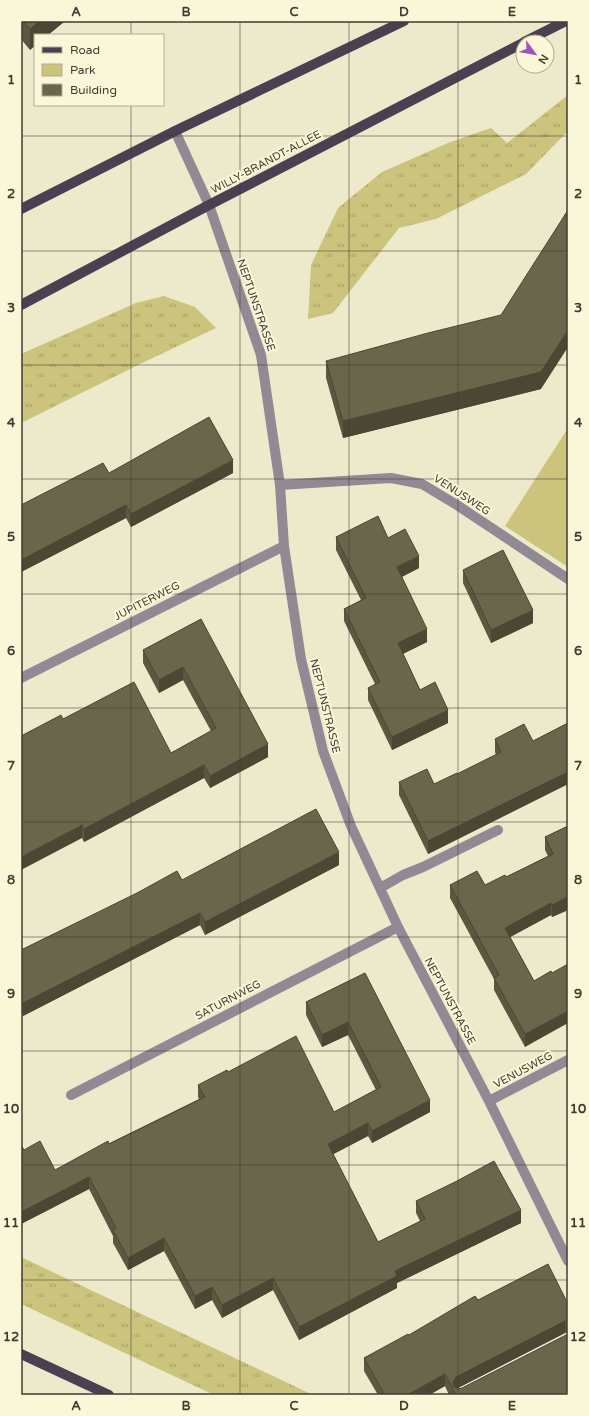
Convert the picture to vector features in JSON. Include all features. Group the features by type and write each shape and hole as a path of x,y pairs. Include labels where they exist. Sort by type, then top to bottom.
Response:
{"main road":[{"path":"21,209 174,131 404,21"},
{"name":"WILLY-BRANDT-ALLEE","path":"540,34 566,21"},
{"name":"WILLY-BRANDT-ALLEE","path":"21,305 209,205 515,47"},
{"path":"21,1354 109,1395"}],"street":[{"name":"NEPTUNSTRASSE","path":"174,131 209,205 261,355 280,485 284,546 301,659 323,751 351,826 398,927 567,1254"},
{"name":"VENUSWEG","path":"280,485 391,478 422,484 457,505 568,579"},
{"name":"JUPITERWEG","path":"21,678 284,546"},
{"path":"380,888 403,875 423,867 498,830"},
{"name":"SATURNWEG","path":"70,1095 398,927"},
{"name":"VENUSWEG","path":"489,1101 568,1060"}],"green space":[{"path":"568,95 568,131 526,174 436,219 399,228 333,313 308,319 311,265 338,208 382,172 448,143 491,128 507,143"},
{"path":"164,296 195,307 216,328 21,423 21,354 136,303"},
{"path":"568,428 568,567 505,526"},
{"path":"21,1257 313,1395 214,1395 21,1304"}],"building":[{"path":"23,21 40,21 30,29"},
{"path":"568,210 568,330 541,372 343,421 326,361 501,315"},
{"path":"209,417 233,460 131,514 126,505 21,560 21,505 103,463 109,473"},
{"path":"378,516 388,538 405,529 419,556 397,567 427,629 398,643 420,690 435,682 448,710 392,737 368,688 380,682 344,609 366,598 336,537"},
{"path":"503,550 533,610 491,630 463,570"},
{"path":"201,619 268,744 210,776 204,765 84,829 82,825 21,857 21,736 61,715 63,719 134,682 171,753 216,728 183,667 159,680 143,650"},
{"path":"568,723 568,772 428,841 399,782 427,769 434,784 457,774 501,752 495,739 524,724 533,741"},
{"path":"316,809 339,852 205,922 200,913 23,1003 21,999 21,950 137,893 177,871 182,880"},
{"path":"568,826 568,897 552,905 551,903 505,928 534,981 551,971 552,973 568,964 568,1011 525,1034 494,978 499,975 450,885 477,871 485,885 505,875 506,877 553,854 545,837"},
{"path":"365,973 430,1100 372,1131 368,1123 328,1144 378,1242 425,1219 416,1201 494,1161 521,1210 395,1271 397,1276 299,1327 273,1278 222,1305 212,1287 195,1296 164,1238 128,1258 113,1230 116,1228 89,1177 21,1212 21,1145 24,1150 40,1141 55,1170 108,1141 109,1144 205,1097 198,1085 227,1070 228,1072 296,1036 334,1112 381,1087 348,1022 322,1035 306,1002"},
{"path":"548,1264 568,1304 568,1321 565,1321 456,1377 453,1382 453,1386 458,1389 462,1388 568,1334 568,1395 456,1395 445,1374 407,1395 385,1395 364,1358 408,1334 409,1335 475,1296 478,1300"}]}
